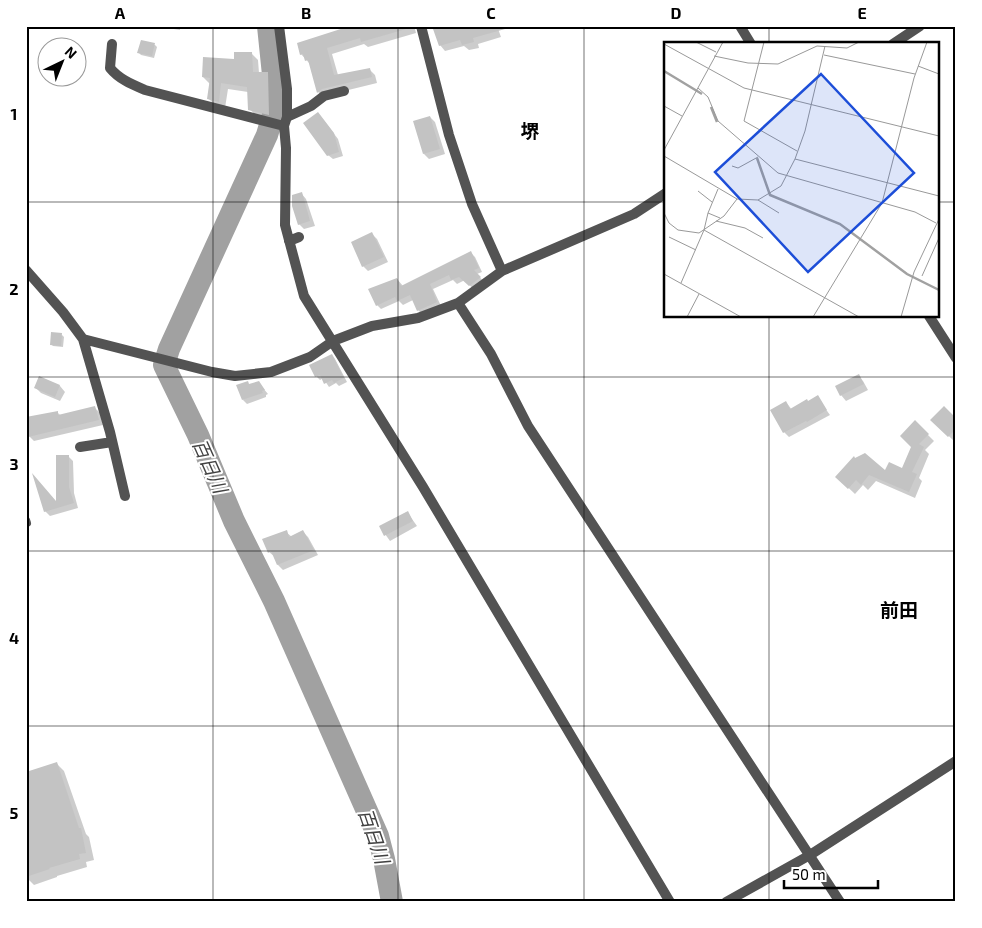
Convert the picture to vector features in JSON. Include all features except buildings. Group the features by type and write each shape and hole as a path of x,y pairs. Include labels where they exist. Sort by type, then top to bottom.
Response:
{"street":[{"path":"279,26 287,89 278,122 286,148 285,225 304,296 504,622 670,902"},
{"path":"421,26 449,136 460,170 472,204 502,271"},
{"path":"740,26 751,42"},
{"path":"896,42 920,26"},
{"path":"112,44 110,68 116,76 133,85 145,90 278,122 311,106 324,96 344,91"},
{"path":"84,339 212,372 235,376 260,374 283,368 310,357 333,341 372,326 418,318 458,303 502,271 634,214 664,194"},
{"path":"289,241 299,237"},
{"path":"26,270 84,339 125,496"},
{"path":"458,303 491,354 528,426 840,902"},
{"path":"930,318 956,358"},
{"path":"80,447 112,442"},
{"path":"726,902 810,855 956,761"}],"waterway":[{"name":"百日川","path":"268,26 275,94 273,115 267,135 169,349 164,365 198,435 234,521 274,601 378,836 392,902"}],"district":[{"name":"堺","path":"530,131"},
{"name":"前田","path":"899,610"}]}
